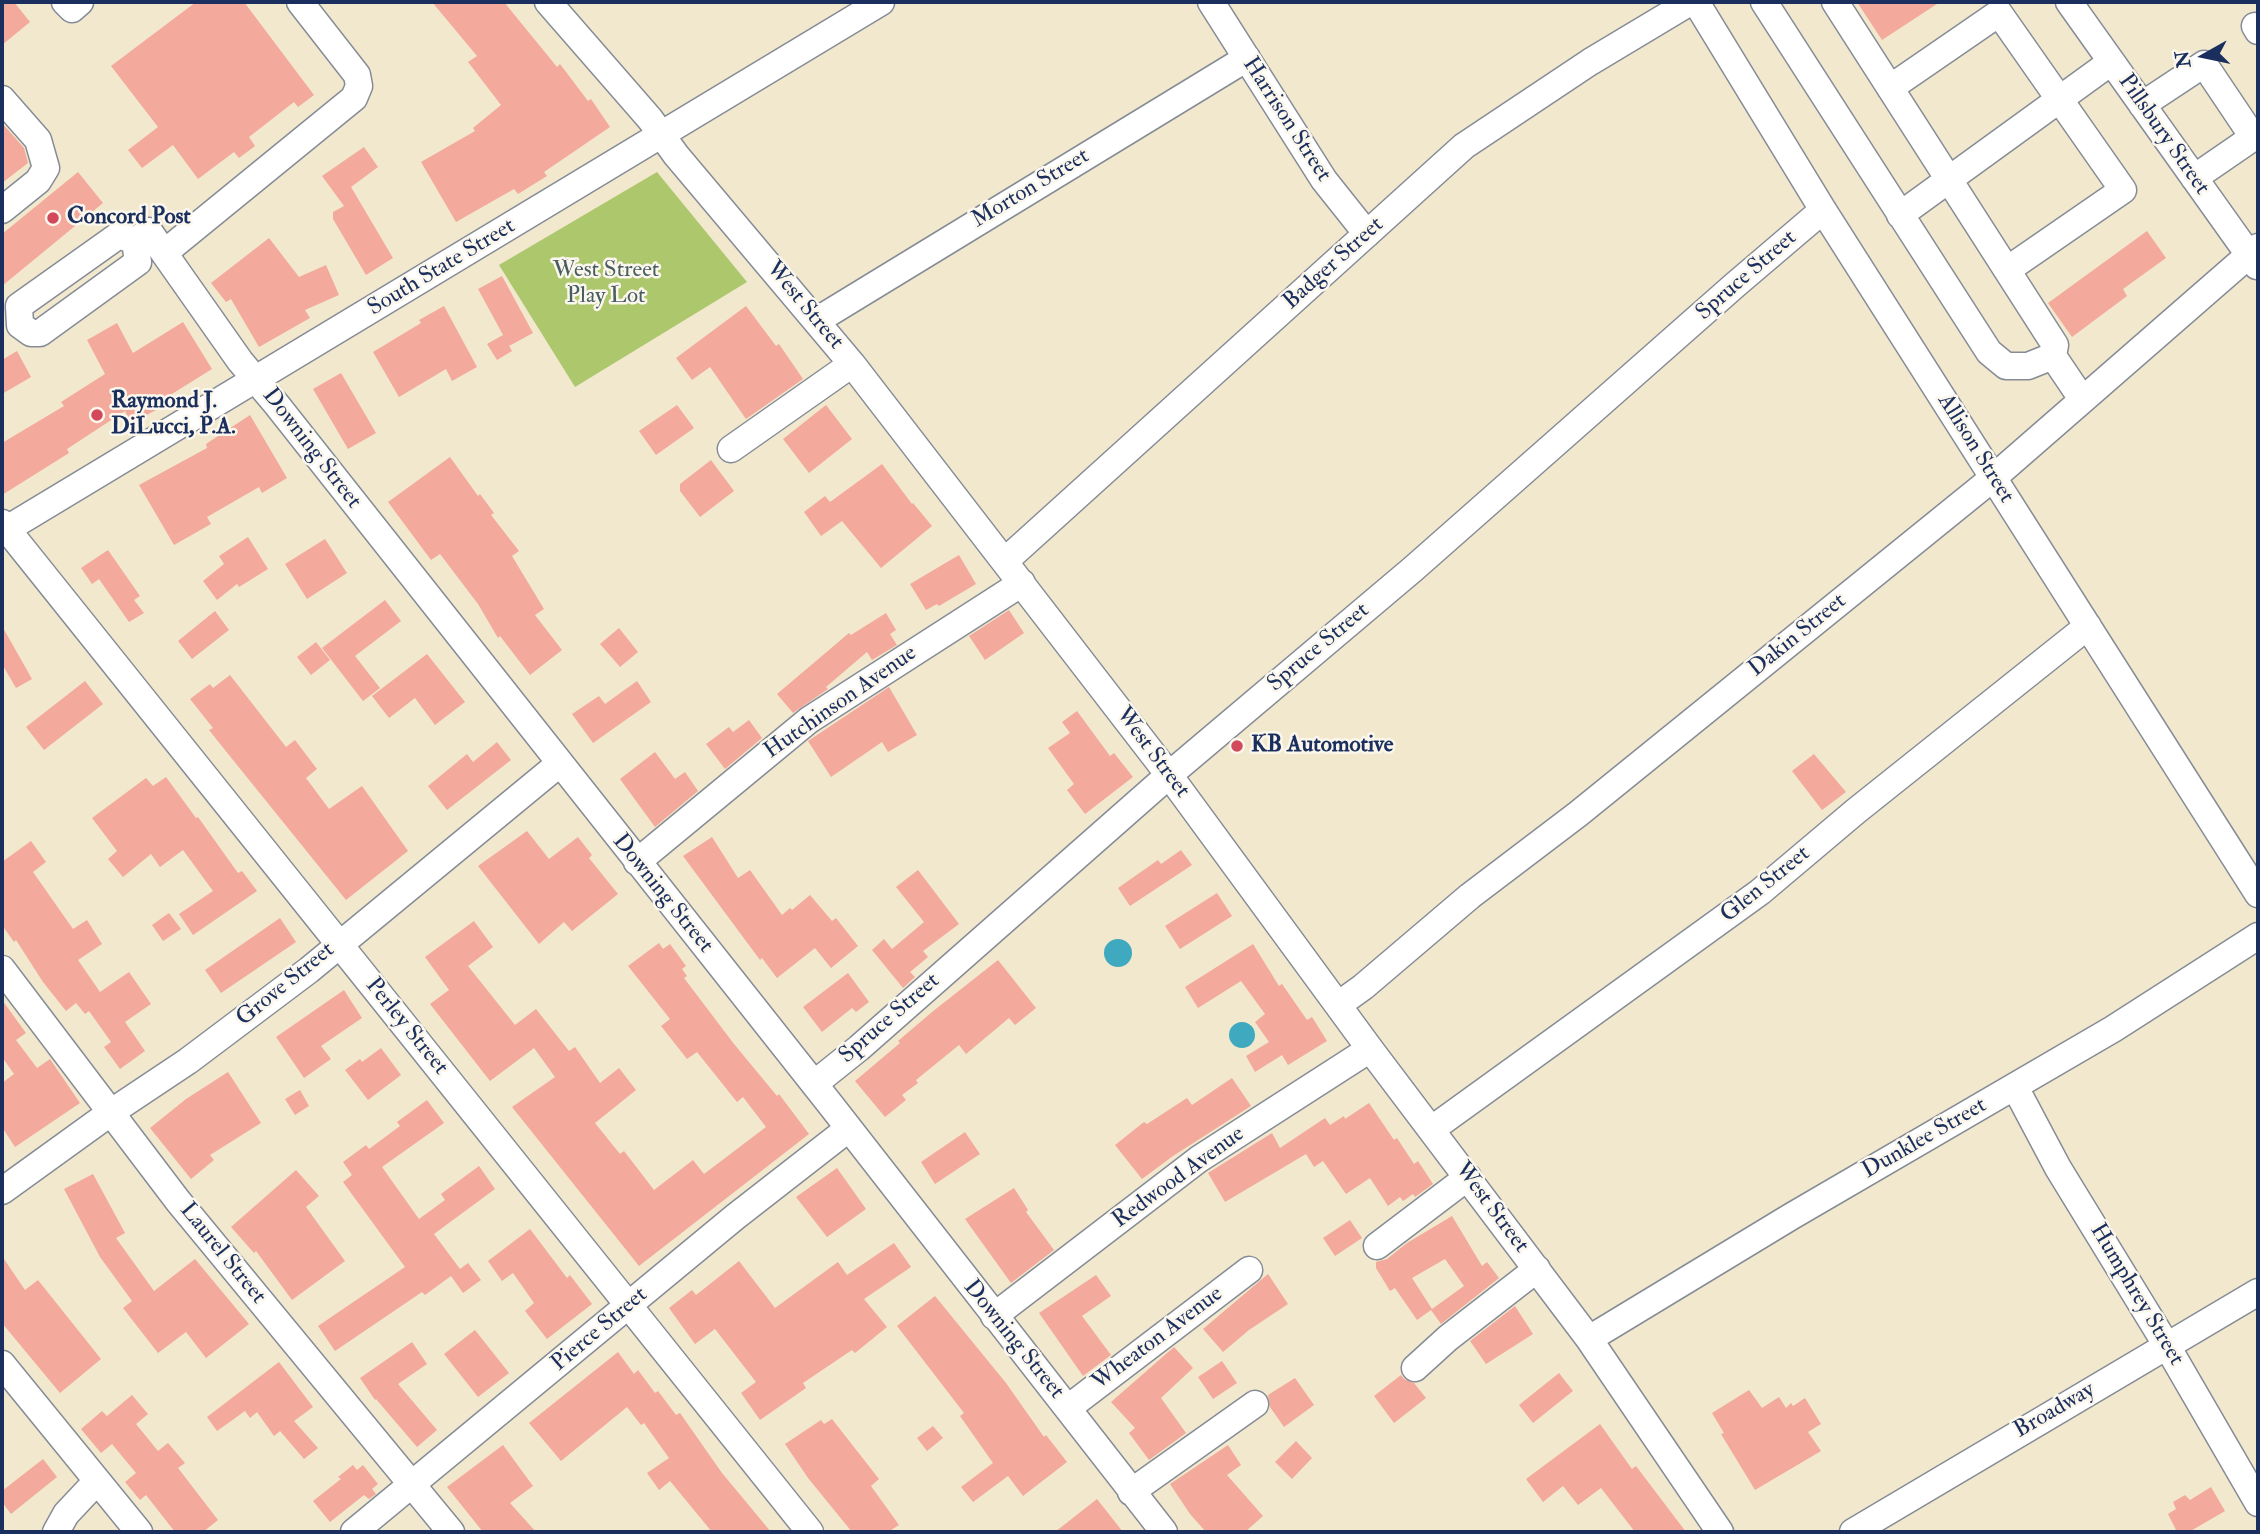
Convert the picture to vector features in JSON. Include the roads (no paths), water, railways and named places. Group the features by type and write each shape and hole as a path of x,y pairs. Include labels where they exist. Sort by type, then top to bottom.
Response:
{"street":[{"path":"65,2 72,9 80,2"},
{"path":"164,253 354,98 359,86 357,75 299,2"},
{"name":"West Street","path":"548,2 852,364 1022,583 1169,775 1370,1049 1589,1339 1720,1532"},
{"name":"South State Street","path":"3,528 662,136 848,10 881,2"},
{"name":"Harrison Street","path":"1211,2 1324,180 1367,234"},
{"name":"Badger Street","path":"1005,561 1464,146 1590,62 1690,2"},
{"name":"Allison Street","path":"1696,2 1823,210 2258,894"},
{"path":"1764,2 1989,352 2006,366 2028,366 2053,356"},
{"path":"1835,2 2055,345 2053,356 2082,399"},
{"name":"Pillsbury Street","path":"2069,2 2194,178 2255,256"},
{"path":"1890,88 1999,13 2123,190 2007,270"},
{"name":"Morton Street","path":"816,321 1247,58"},
{"path":"1900,215 2111,62"},
{"path":"2142,105 2204,64 2256,136 2194,178"},
{"path":"2,99 38,140 46,168 38,181 2,210"},
{"name":"Spruce Street","path":"814,1084 859,1048 1169,775 1413,569 1823,210"},
{"name":"Downing Street","path":"11,331 40,333 138,262 135,241 149,231 240,361 814,1084 1164,1532"},
{"name":"Dakin Street","path":"1338,1005 1470,896 1578,814 1993,478 2082,399 2255,256"},
{"path":"732,449 852,364"},
{"name":"Perley Street","path":"3,528 810,1532"},
{"name":"Hutchinson Avenue","path":"637,862 809,720 1022,583"},
{"name":"Glen Street","path":"1432,1129 1760,892 1856,811 2088,626"},
{"name":"Grove Street","path":"2,1191 188,1061 309,970 559,764"},
{"name":"Dunklee Street","path":"1589,1339 1792,1216 2113,1029 2258,936"},
{"name":"Laurel Street","path":"2,969 178,1200 451,1532"},
{"name":"Redwood Avenue","path":"994,1317 1199,1159 1370,1049"},
{"name":"Humphrey Street","path":"2015,1087 2059,1168 2258,1503"},
{"name":"Pierce Street","path":"354,1532 736,1217 848,1129"},
{"path":"1377,1246 1468,1177"},
{"path":"1416,1368 1448,1338 1537,1269"},
{"name":"Wheaton Avenue","path":"1068,1408 1249,1270"},
{"name":"Broadway","path":"1853,1532 1883,1525 2167,1346 2258,1292"},
{"path":"2,1364 139,1532"},
{"path":"1131,1492 1255,1404"},
{"path":"56,1532 66,1514 97,1481"}],"water":[{"path":"1118,939 1128,943 1132,953 1128,963 1118,967 1108,963 1104,953 1108,943"},
{"path":"1242,1022 1251,1026 1255,1035 1251,1044 1242,1048 1233,1044 1229,1035 1233,1026"}],"place":[{"name":"Concord Post","path":"53,218"},
{"name":"Raymond J. DiLucci, P.A.","path":"97,415"},
{"name":"KB Automotive","path":"1237,746"}],"park label":[{"name":"West Street Play Lot","path":"606,284"}]}
